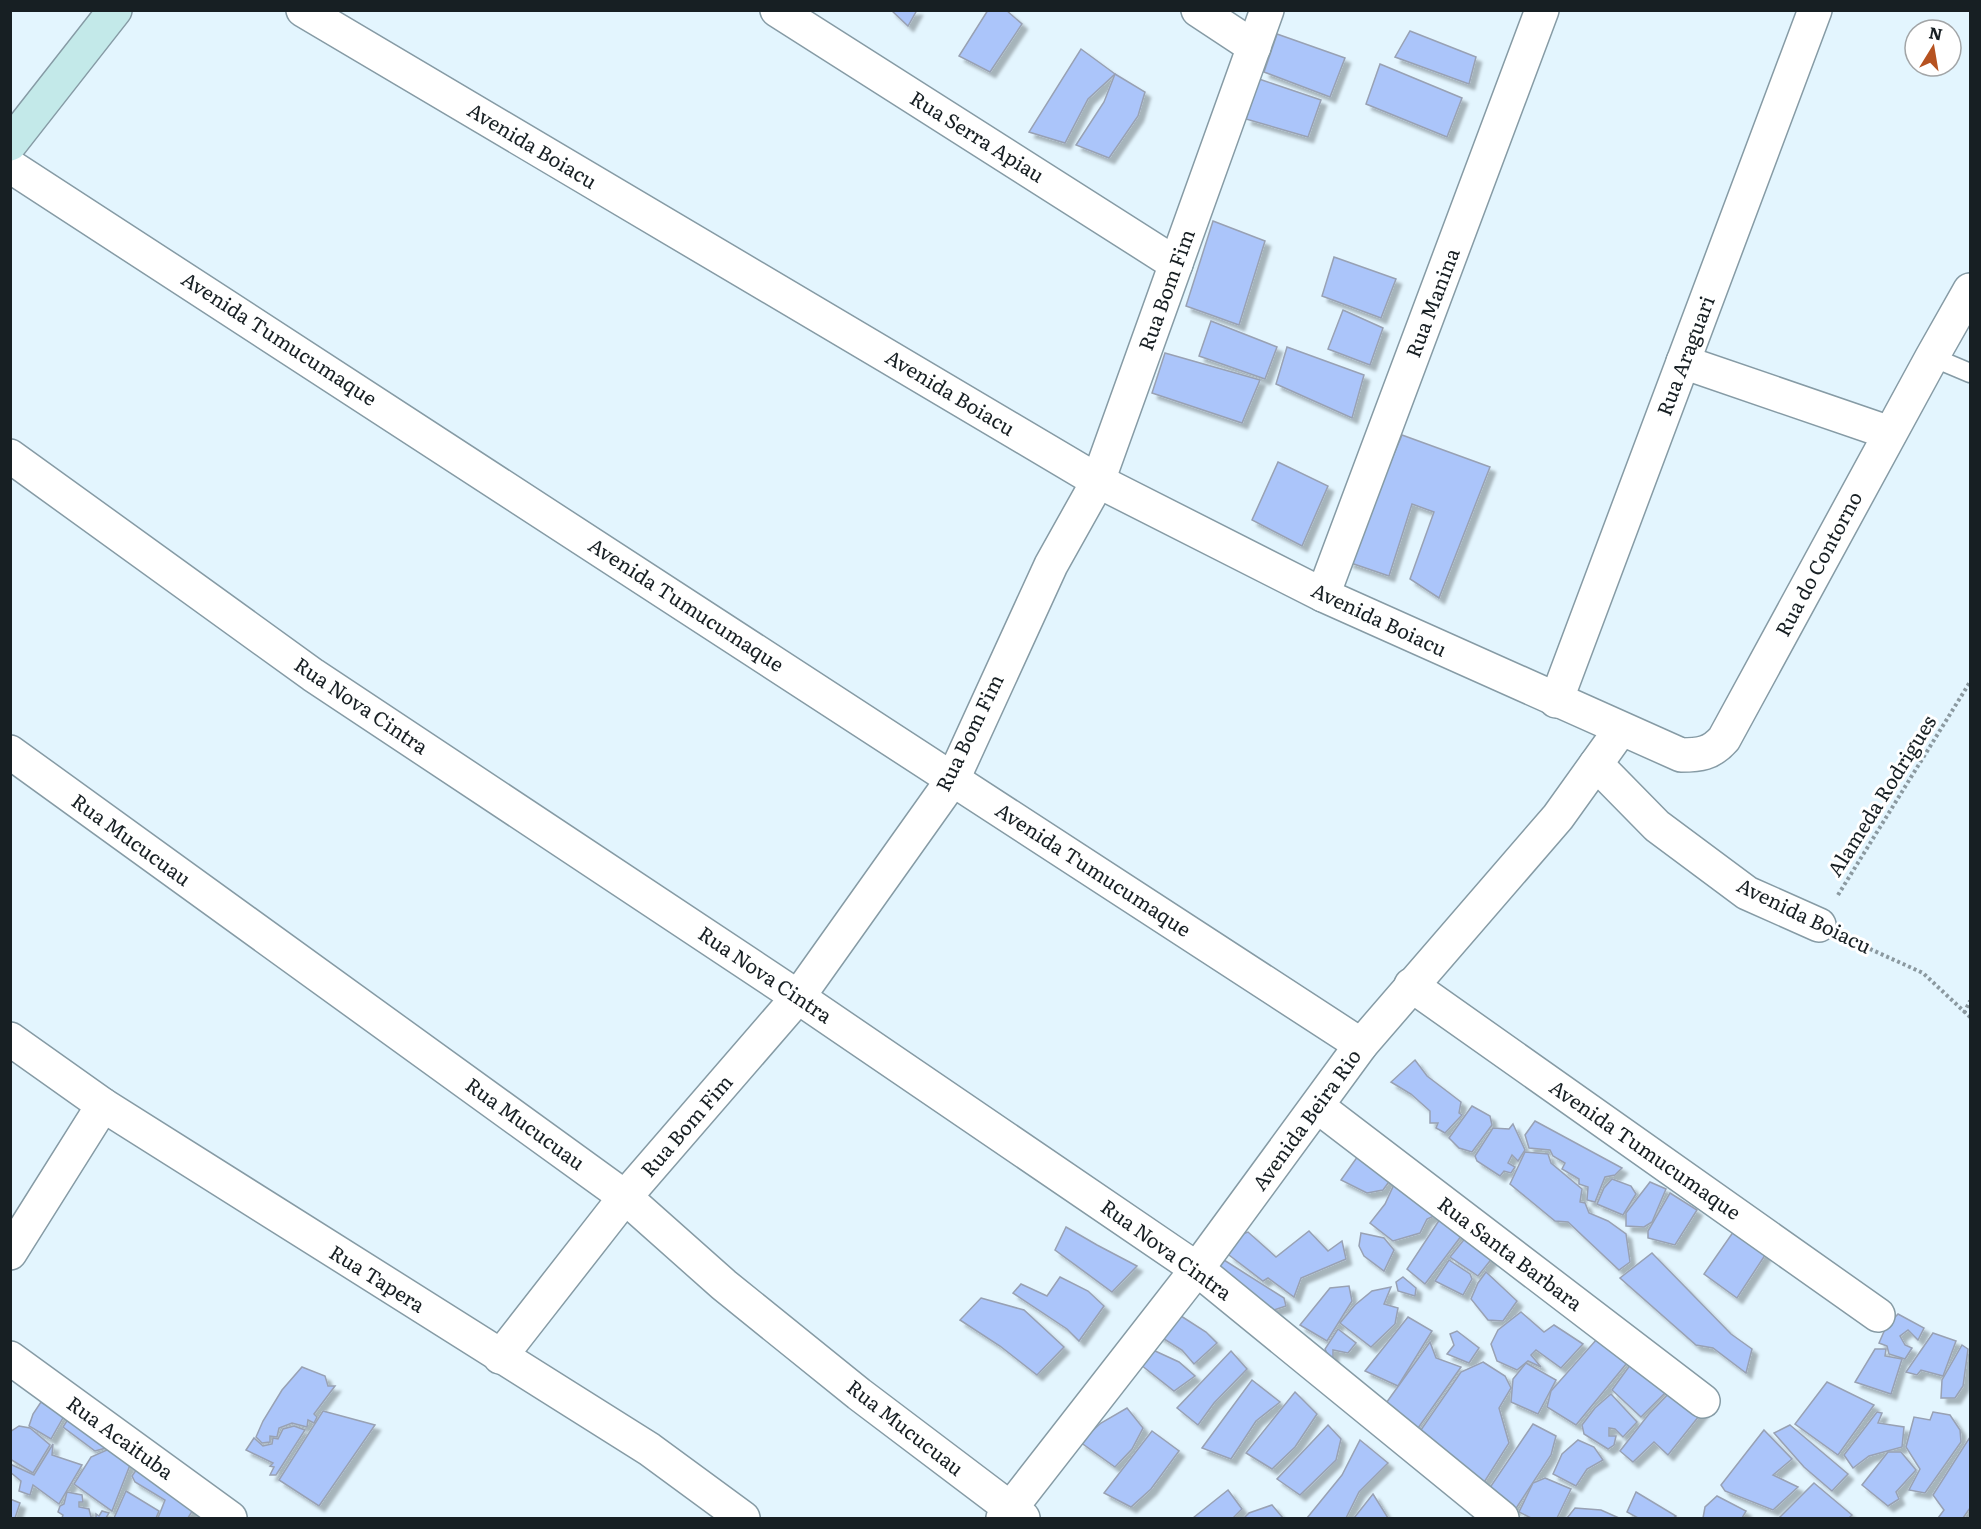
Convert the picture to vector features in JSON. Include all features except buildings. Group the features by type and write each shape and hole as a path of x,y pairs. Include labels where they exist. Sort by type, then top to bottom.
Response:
{"street":[{"path":"10,144 115,10"},
{"name":"Avenida Boiacu","path":"303,10 1098,481 1323,595 1621,729"},
{"name":"Rua Serra Apiau","path":"777,10 1176,264"},
{"path":"1198,10 1254,46"},
{"name":"Rua Bom Fim","path":"500,1357 625,1197 798,997 953,779 1051,565 1098,481 1267,10"},
{"name":"Rua Manina","path":"1323,595 1542,10"},
{"name":"Rua Araguari","path":"1556,701 1815,10"},
{"name":"Avenida Tumucumaque","path":"10,166 1361,1045"},
{"name":"Rua do Contorno","path":"1621,729 1681,755 1702,755 1716,748 1724,739 1890,433 1971,290"},
{"path":"1683,362 1890,433"},
{"name":"Rua Nova Cintra","path":"10,456 313,675 798,997 1197,1269 1502,1518"},
{"name":"Avenida Beira Rio","path":"1012,1515 1197,1269 1361,1045 1558,817 1621,729"},
{"name":"Rua Mucucuau","path":"10,752 625,1197 724,1285 1012,1515"},
{"name":"Avenida Boiacu","path":"1596,764 1657,826 1747,893 1819,925"},
{"name":"Avenida Tumucumaque","path":"1411,986 1878,1315"},
{"name":"Rua Tapera","path":"10,1039 103,1105 649,1449 743,1518"},
{"path":"10,1252 103,1105"},
{"name":"Rua Santa Barbara","path":"1317,1106 1703,1401"},
{"name":"Rua Acaituba","path":"10,1358 230,1518"}],"lane":[{"path":"1932,357 1971,373"}],"path":[{"name":"Alameda Rodrigues","path":"1819,925 1971,682"},
{"name":"Avenida Boiacu","path":"1819,925 1923,973 1971,1017"},
{"path":"1964,1013 1971,1002"}]}
